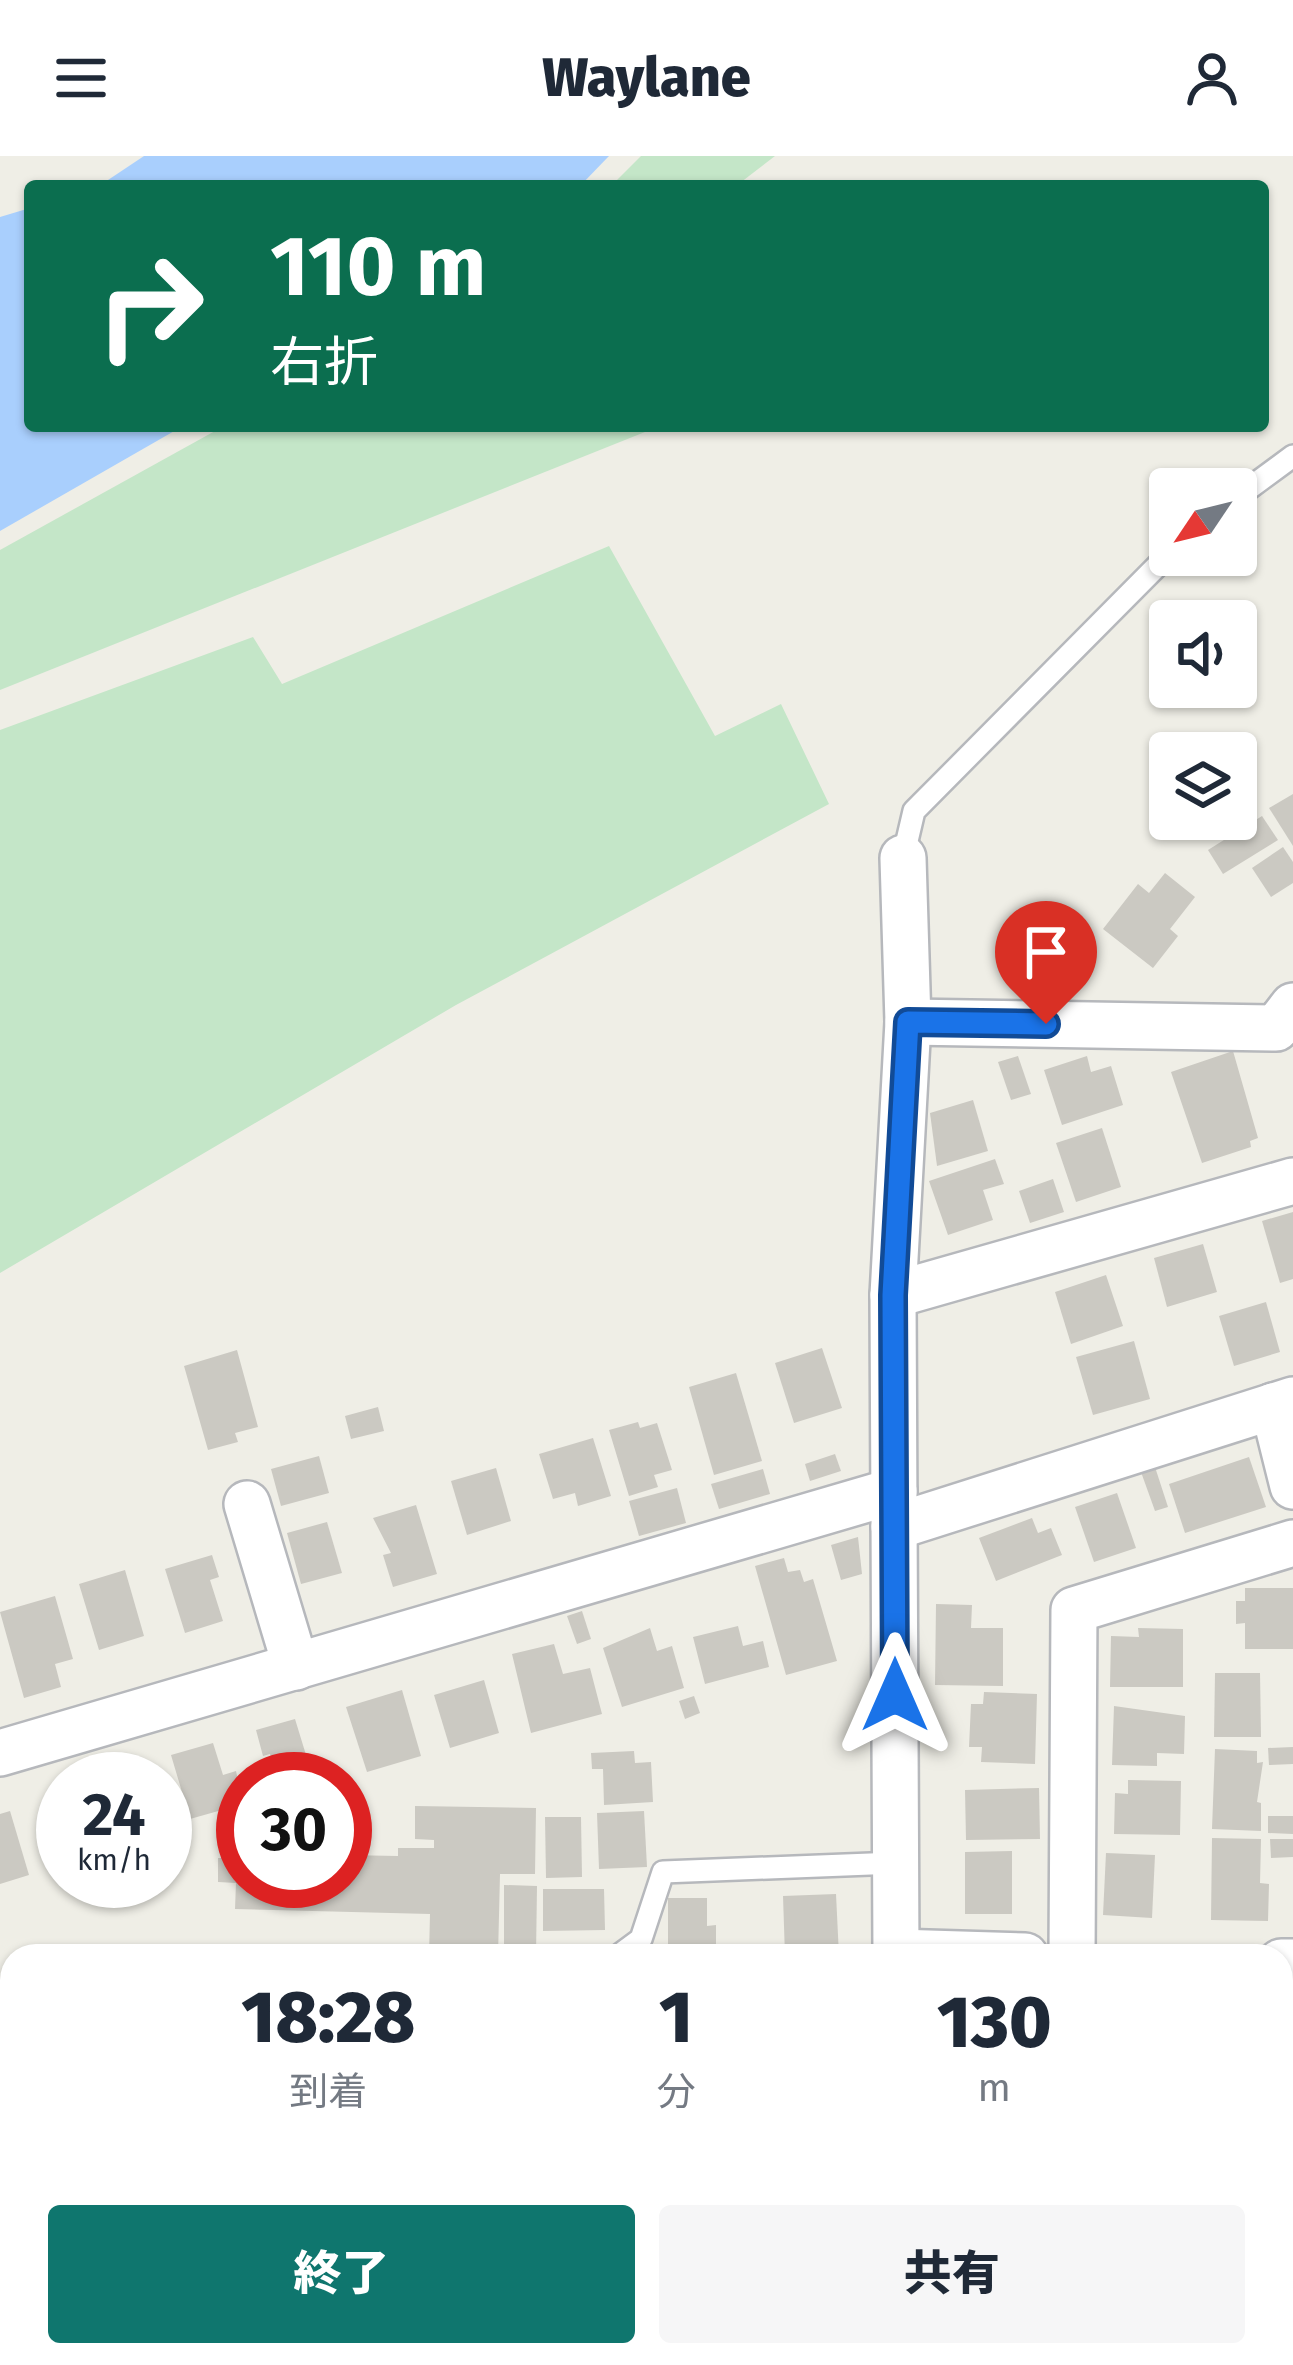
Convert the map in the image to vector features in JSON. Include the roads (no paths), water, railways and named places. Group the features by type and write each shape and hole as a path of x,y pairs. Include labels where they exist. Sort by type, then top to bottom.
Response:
{"street":[{"path":"896,1944 893,1295 908,1022 903,858"},
{"path":"908,1022 1276,1028 1293,1006"},
{"path":"893,1295 1293,1181"},
{"path":"0,1753 296,1666 1283,1403 1293,1486"},
{"path":"247,1504 296,1666"},
{"path":"1072,1944 1074,1610 1293,1543"}],"lane":[{"path":"1257,483 1293,456"},
{"path":"903,858 914,811 1149,574"},
{"path":"633,1944 640,1939 663,1872 896,1863"}],"water":[{"path":"144,156 609,156 586,180 108,180"},
{"path":"24,210 24,432 173,432 0,531 0,217"}]}
